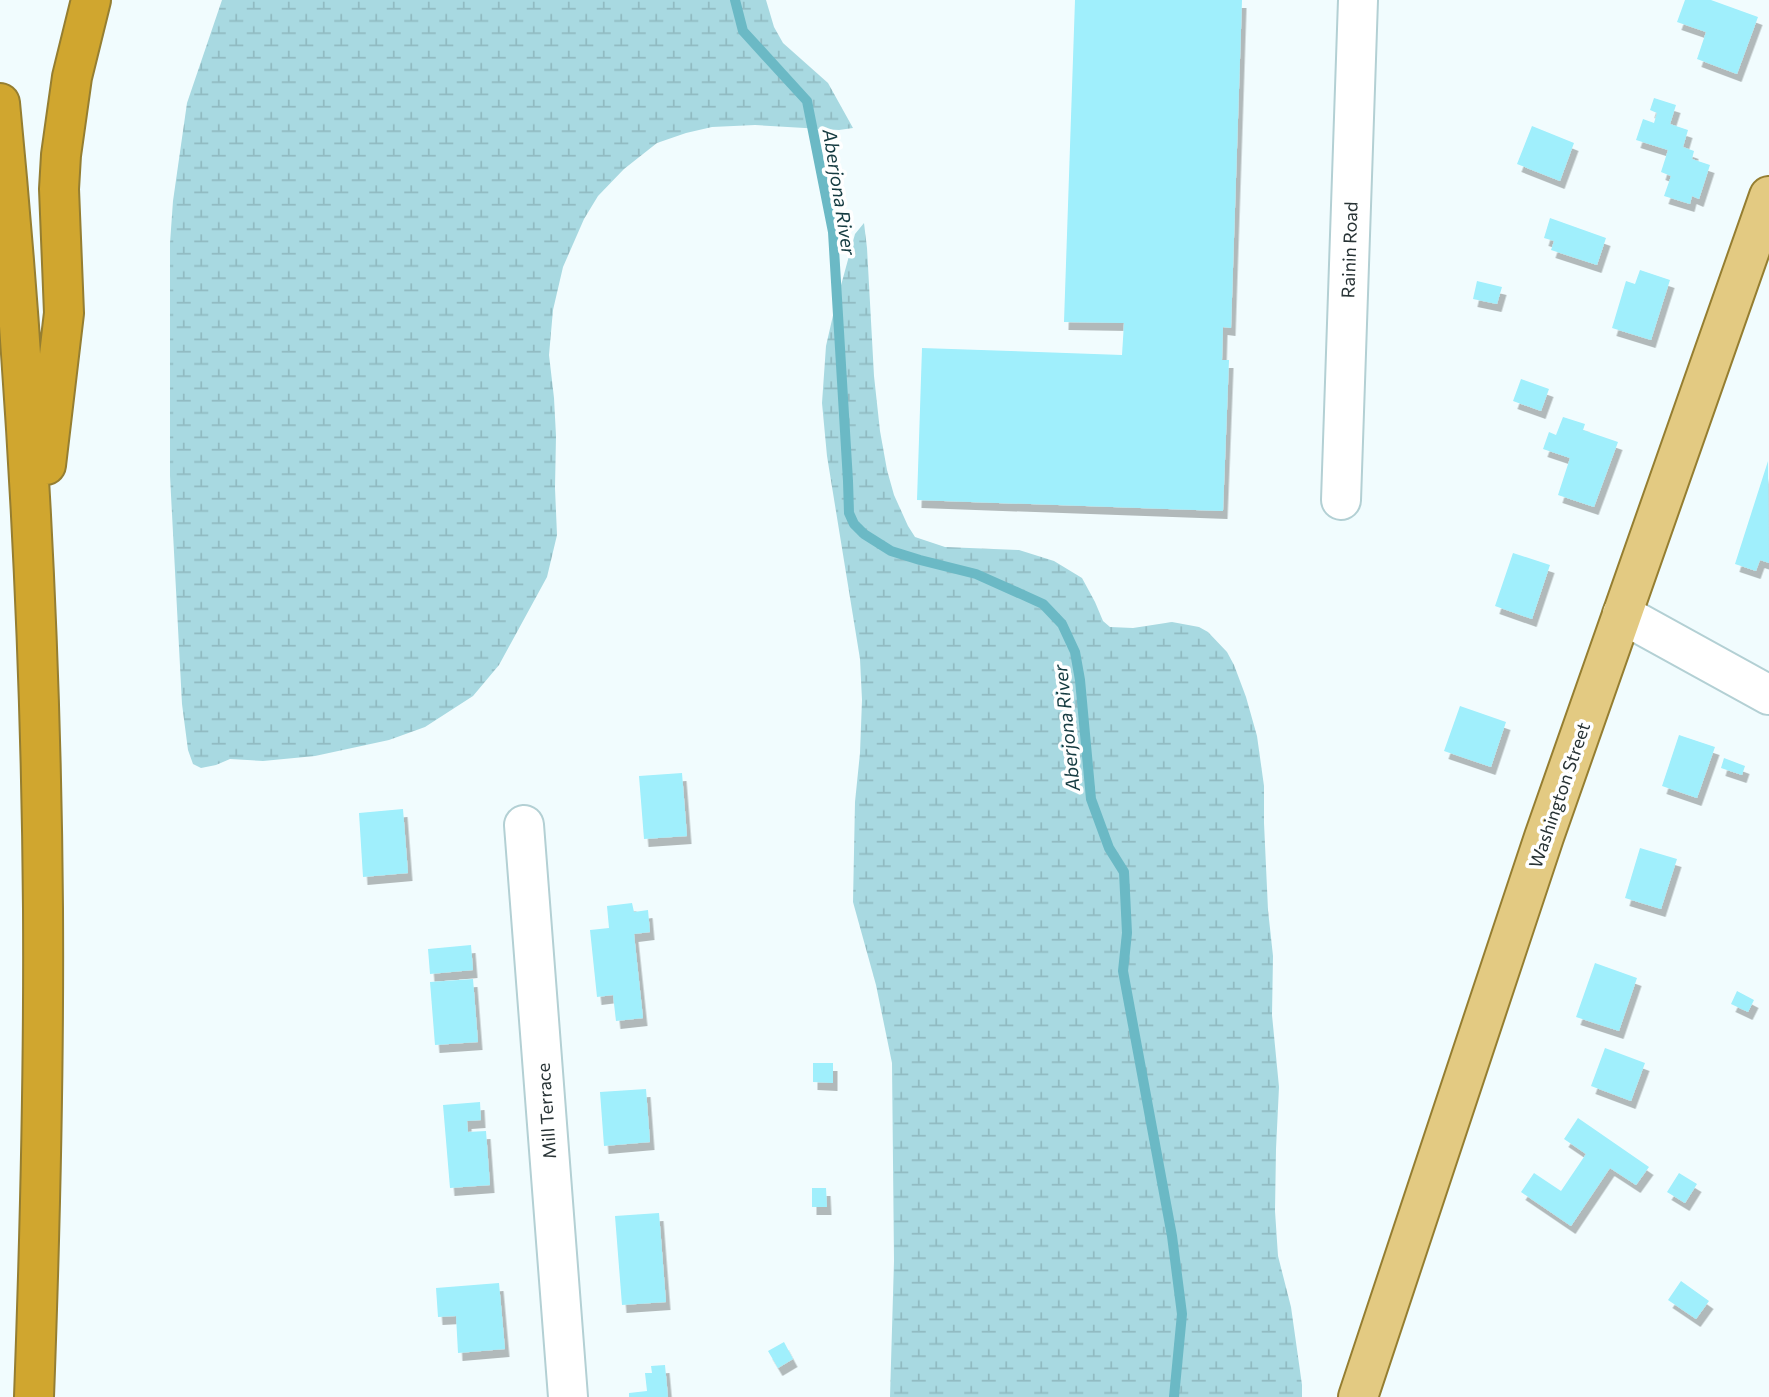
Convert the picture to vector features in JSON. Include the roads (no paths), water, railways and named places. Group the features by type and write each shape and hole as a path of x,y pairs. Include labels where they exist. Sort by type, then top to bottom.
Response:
{"highway":[{"path":"34,571 64,313 59,189 62,145 72,77 91,0"},
{"path":"0,103 18,300 34,571 41,786 42,1152 34,1397"}],"main road":[{"name":"Washington Street","path":"1358,1397 1544,837 1769,196"}],"street":[{"name":"Rainin Road","path":"1341,500 1358,0"},
{"path":"1622,614 1769,695"},
{"name":"Mill Terrace","path":"524,825 568,1397"}],"waterway":[{"name":"Aberjona River","path":"735,0 743,31 807,101 833,232 849,513 854,524 864,534 891,551 976,574 1043,604 1062,624 1075,652 1091,799 1109,848 1124,872 1127,933 1123,971 1172,1236 1182,1314 1174,1397"}]}
